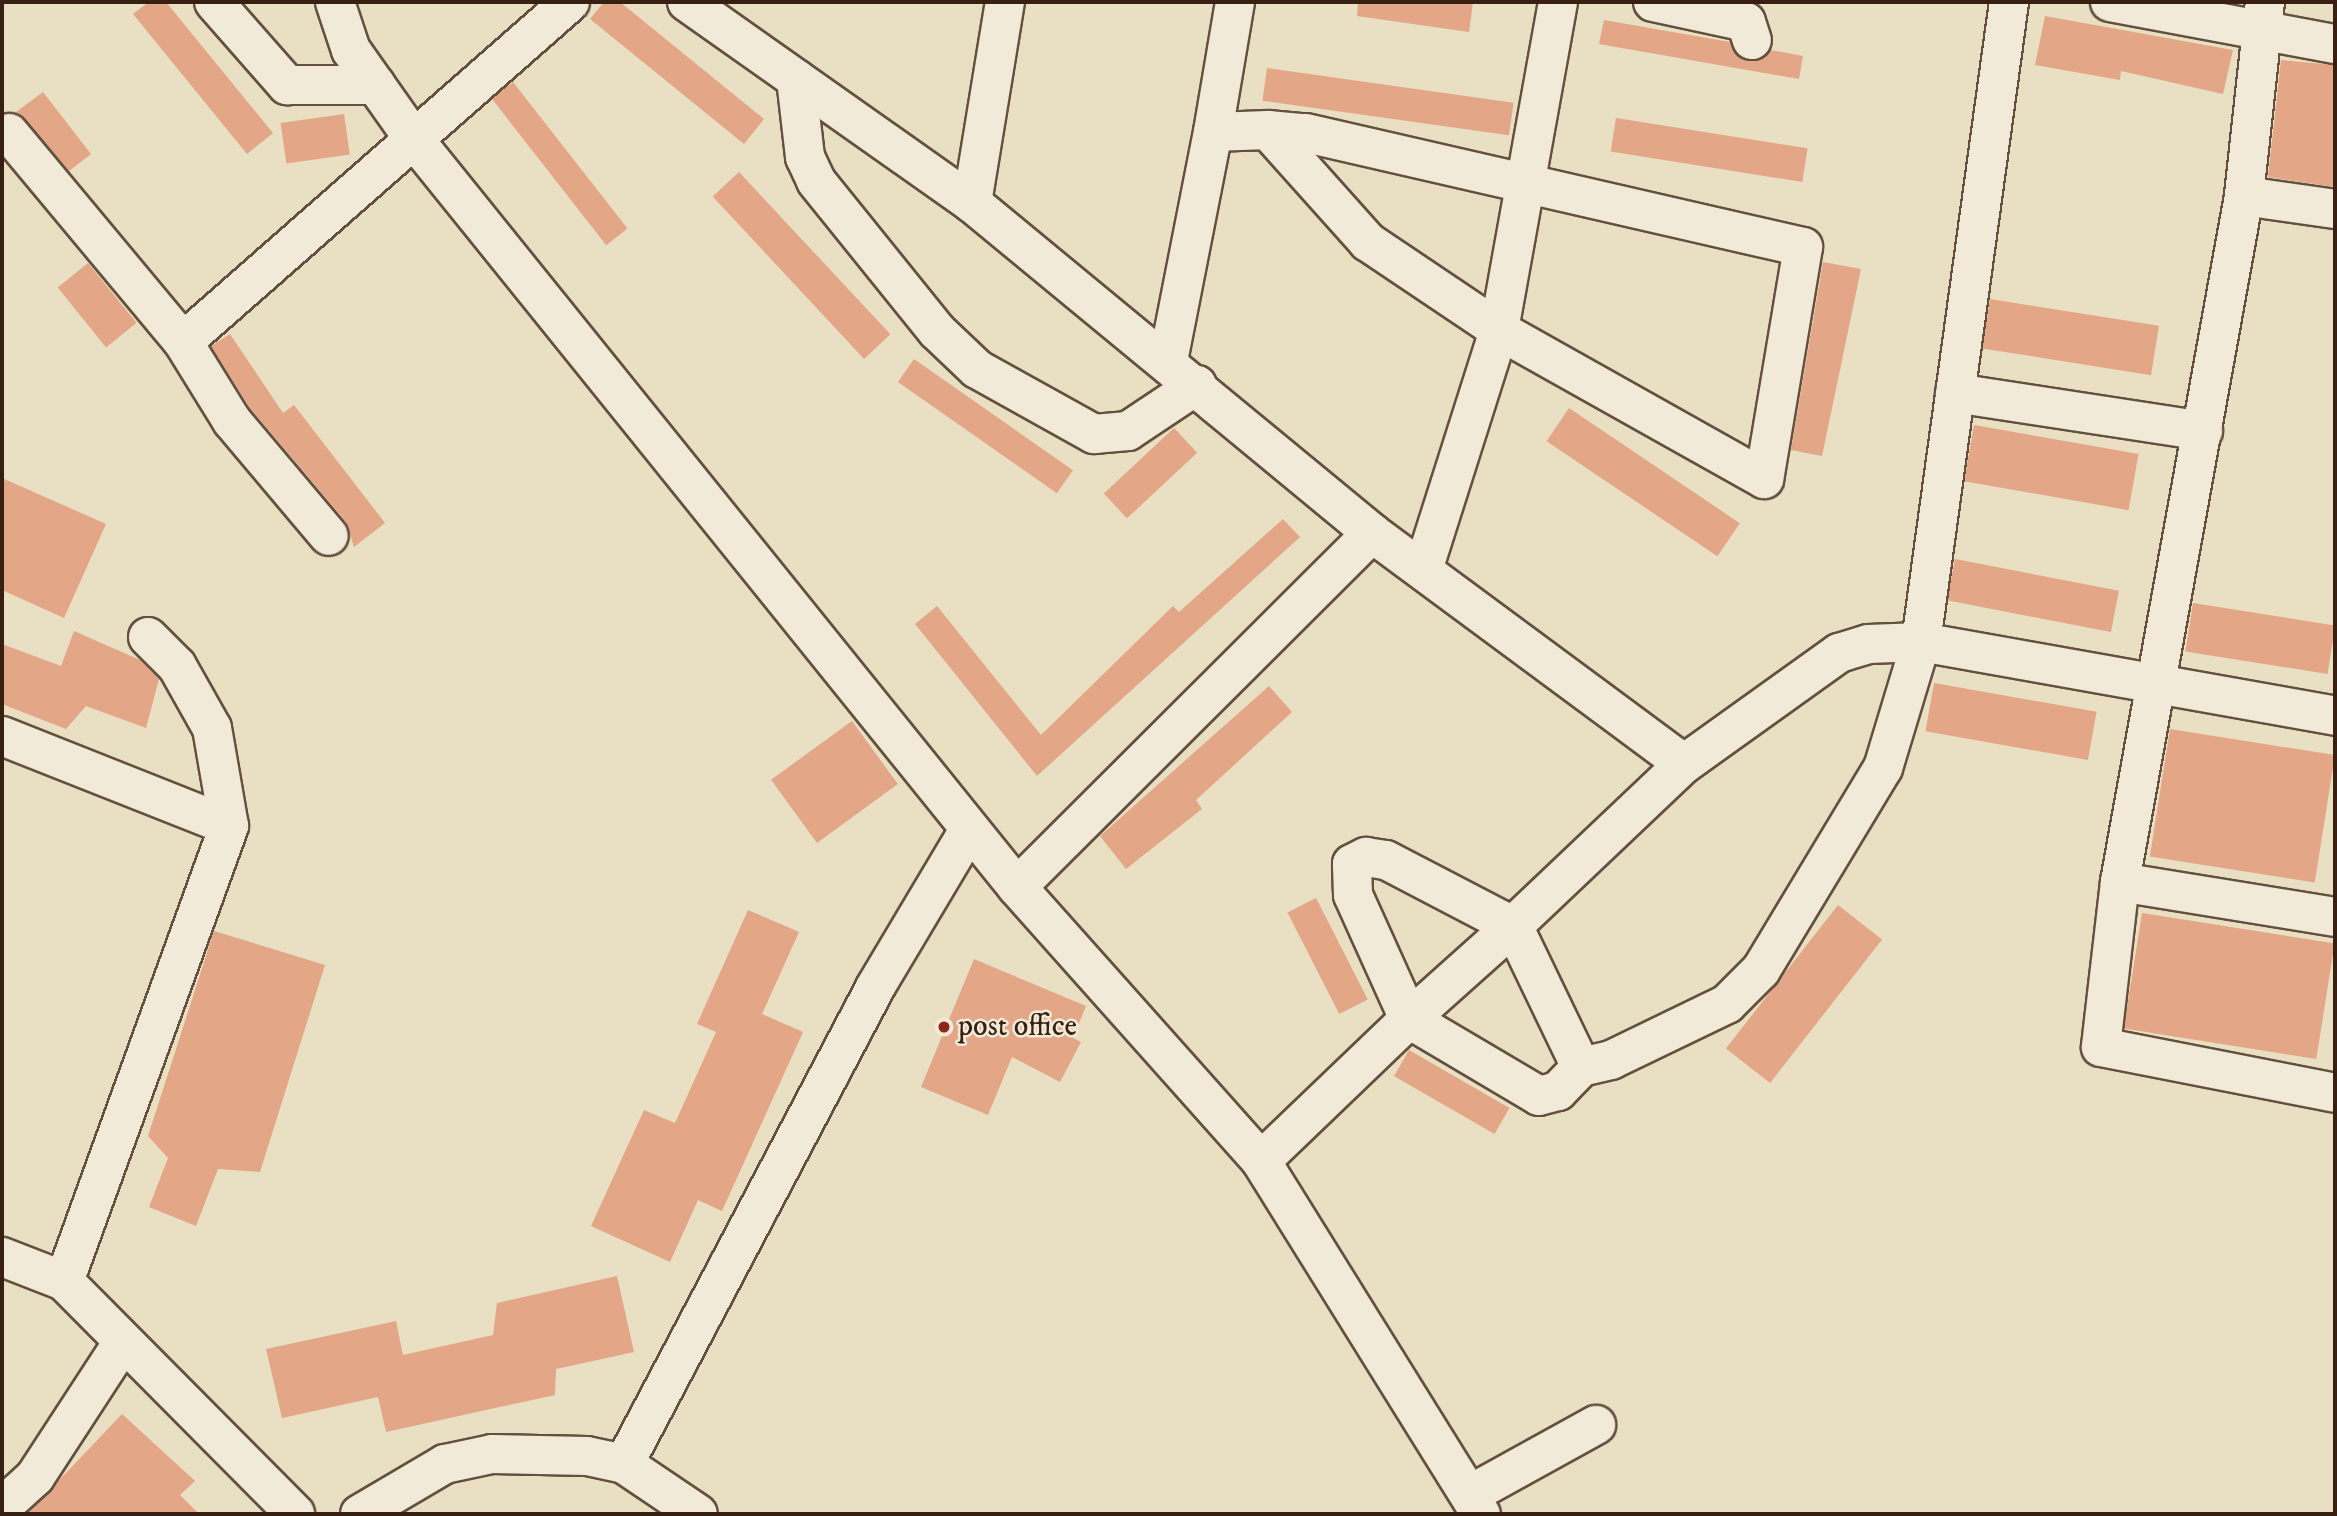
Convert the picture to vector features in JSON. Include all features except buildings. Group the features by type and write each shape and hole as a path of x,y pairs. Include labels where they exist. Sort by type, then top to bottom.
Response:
{"lane":[{"path":"214,2 287,85 376,85"},
{"path":"335,2 351,50 413,138 969,830 1261,1161 1476,1504 1597,1425"},
{"path":"183,342 570,2"},
{"path":"687,2 972,203 1168,361 1371,533 1424,567 1684,764"},
{"path":"972,203 1005,2"},
{"path":"1168,361 1213,132 1235,2"},
{"path":"1424,567 1499,330 1523,180 1558,2"},
{"path":"1653,2 1746,22 1752,40"},
{"path":"1581,1067 1513,926 1386,860 1366,857 1352,864 1353,895 1409,1019 1539,1096 1558,1091 1581,1067 1611,1060 1727,1004 1761,970 1883,768 1921,642 2009,2"},
{"path":"2110,2 2265,18 2335,44"},
{"path":"2265,18 2244,197 2158,684 2120,882 2101,1047 2335,1093"},
{"path":"796,79 805,157 816,181 937,331 977,369 1094,434 1128,430 1197,385"},
{"path":"1213,132 1268,130 1306,133 1523,180 1803,247 1764,479 1499,330 1368,242 1268,130"},
{"path":"9,133 183,342 232,421 329,536"},
{"path":"2244,197 2335,209"},
{"path":"1955,393 2203,430"},
{"path":"1017,887 1371,533"},
{"path":"64,1281 229,826 212,728 184,676 148,637"},
{"path":"1261,1161 1409,1019 1513,926 1684,764 1839,653 1868,644 1921,642 2335,716"},
{"path":"2,736 229,826"},
{"path":"624,1464 876,986 969,830"},
{"path":"2120,882 2335,917"},
{"path":"2,1257 64,1281 121,1345 158,1368 295,1514"},
{"path":"2,1507 35,1477 121,1345"},
{"path":"360,1514 445,1464 492,1454 587,1456 624,1464 698,1514"}],"place":[{"name":"post office","path":"944,1027"}]}
